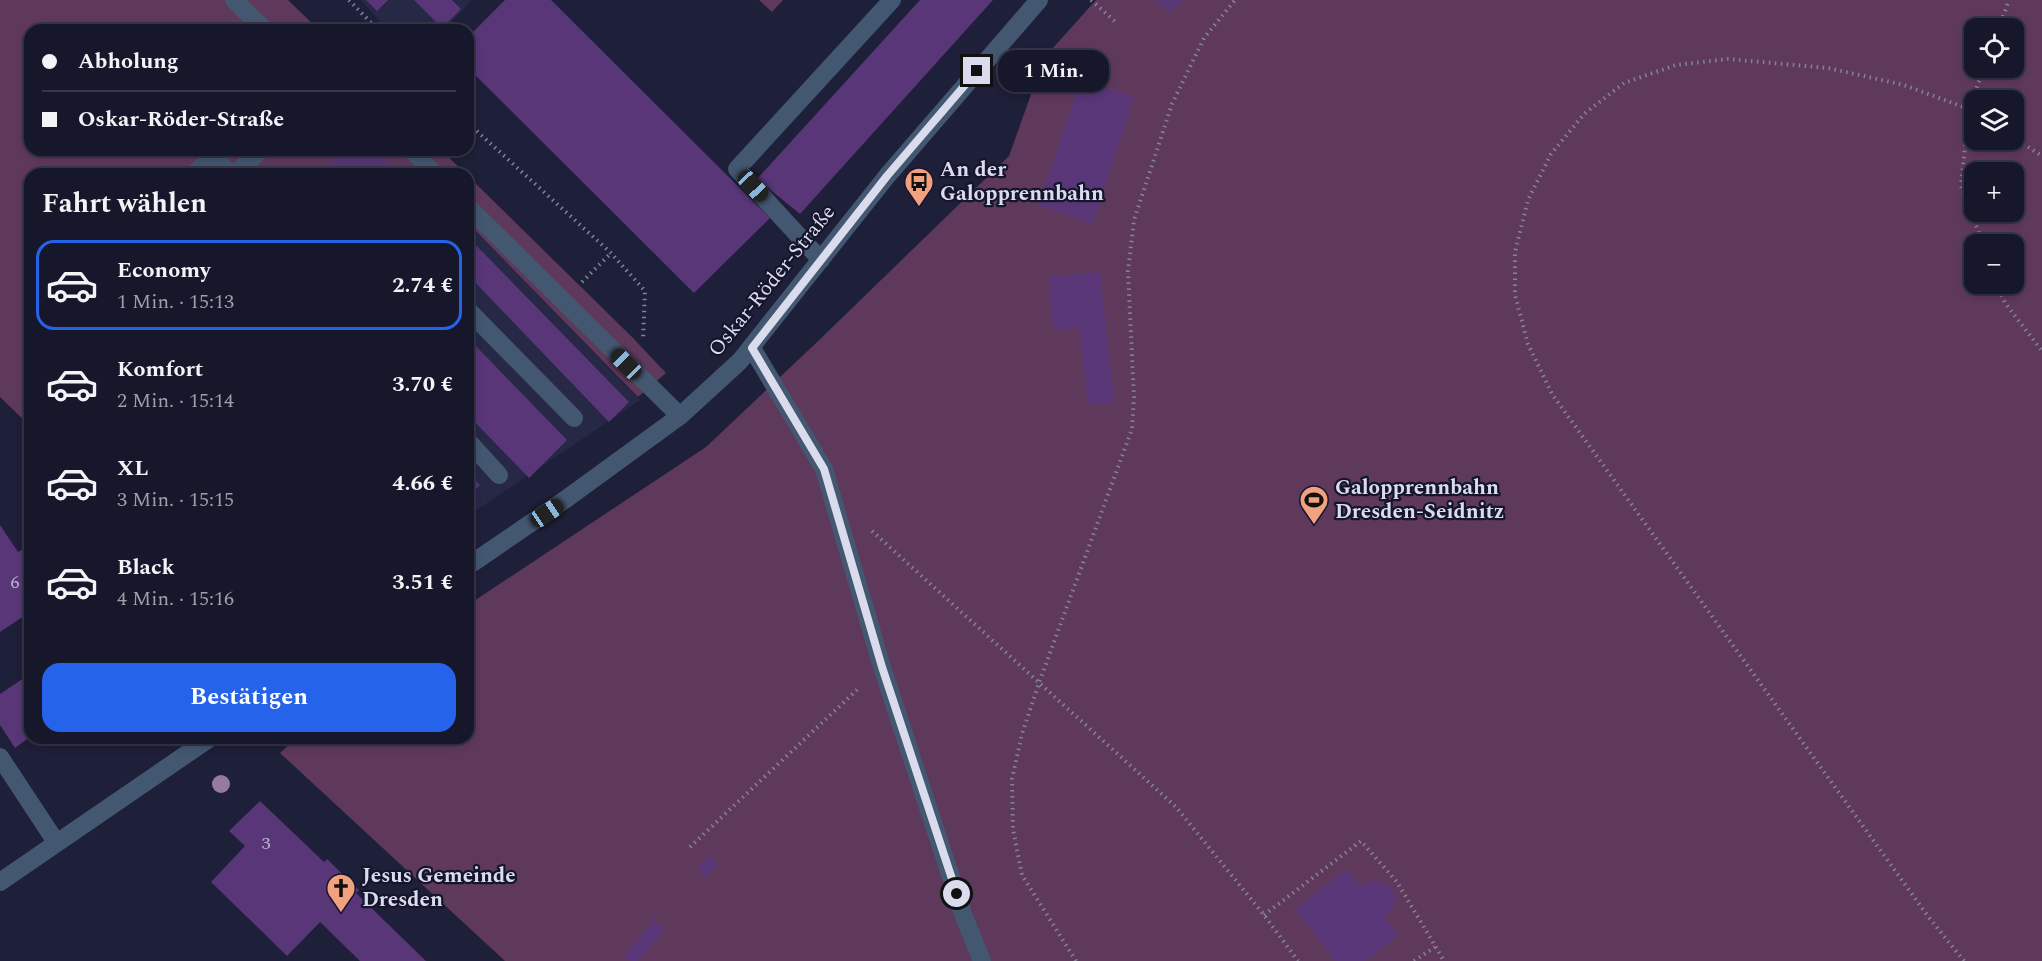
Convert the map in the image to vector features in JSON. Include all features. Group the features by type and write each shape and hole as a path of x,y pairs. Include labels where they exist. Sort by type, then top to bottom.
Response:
{"street":[{"path":"234,0 259,24"},
{"path":"821,260 737,169 891,0"},
{"name":"Oskar-Röder-Straße","path":"474,562 566,499 680,416 752,348 887,176 1039,0"},
{"path":"211,156 224,168"},
{"path":"242,168 255,156"},
{"path":"417,156 429,168"},
{"path":"474,213 680,416"},
{"path":"474,316 574,418"},
{"path":"752,348 824,469 882,667 964,916 982,961"},
{"path":"474,448 499,475"},
{"path":"0,882 201,744"},
{"path":"0,757 57,842"}],"path":[{"path":"349,0 372,24"},
{"path":"1091,0 1118,24"},
{"path":"1076,961 1022,874 1013,829 1012,779 1022,734 1039,683 1132,429 1134,397 1128,271 1134,220 1172,104 1204,38 1235,0"},
{"path":"2003,18 2009,0"},
{"path":"1964,106 1904,85 1828,68 1728,59 1676,66 1624,83 1584,114 1551,154 1528,200 1515,252 1515,295 1528,344 1552,394 1927,915 1964,961"},
{"path":"474,128 611,253 645,291 642,380"},
{"path":"2024,144 2042,156"},
{"path":"1965,150 1961,186 1979,234"},
{"path":"563,302 611,253"},
{"path":"2001,294 2005,303 2042,351"},
{"path":"867,525 874,534 1176,807 1264,915 1298,961"},
{"path":"690,847 882,667"},
{"path":"1264,915 1361,842 1397,882 1444,961"},
{"path":"1414,961 1434,947"}],"shaded area":[{"path":"0,0 288,0 313,24 24,24 24,156 447,156 460,168 24,168 24,420 0,397"},
{"path":"361,0 472,0 450,24 382,24"},
{"path":"759,0 783,0 772,12"},
{"name":"Galopprennbahn Dresden-Seidnitz","path":"1096,0 2042,0 2042,961 505,961 280,753 290,744 474,744 474,601 706,447 1009,156 1044,58"},
{"path":"474,182 666,373 638,397 474,229"},
{"path":"474,229 640,400 474,512"}],"building":[{"path":"366,0 388,0 377,11"},
{"path":"414,0 452,0 461,9 446,24 438,24"},
{"path":"505,0 551,0 770,218 694,293 474,74 474,31"},
{"path":"920,0 993,0 800,214 757,179"},
{"path":"1155,0 1183,0 1170,13"},
{"path":"1080,80 1134,97 1093,223 1039,205"},
{"path":"339,156 383,156 394,168 326,168"},
{"path":"474,243 629,402 609,422 474,281"},
{"path":"1100,272 1114,402 1088,405 1079,327 1054,330 1048,277"},
{"path":"474,344 567,440 529,478 474,421"},
{"path":"474,479 480,485 474,491"},
{"path":"0,525 18,552 24,548 24,616 0,632"},
{"path":"24,678 24,741 15,748 0,725 0,694"},
{"path":"260,801 324,862 327,859 359,890 356,893 426,961 360,961 320,922 287,956 211,882 245,846 229,831"},
{"path":"709,856 718,865 706,877 697,868"},
{"path":"1347,869 1360,886 1370,881 1381,882 1391,887 1395,898 1392,909 1385,918 1398,935 1365,961 1336,961 1295,909"},
{"path":"654,920 665,929 638,961 630,961 624,956"}],"place":[{"name":"An der Galopprennbahn","path":"919,208"},
{"name":"Galopprennbahn Dresden-Seidnitz","path":"1314,526"},
{"name":"Jesus Gemeinde Dresden","path":"341,914"}],"route":[{"path":"957,894 882,667 824,469 752,348 887,176 977,71"}]}
